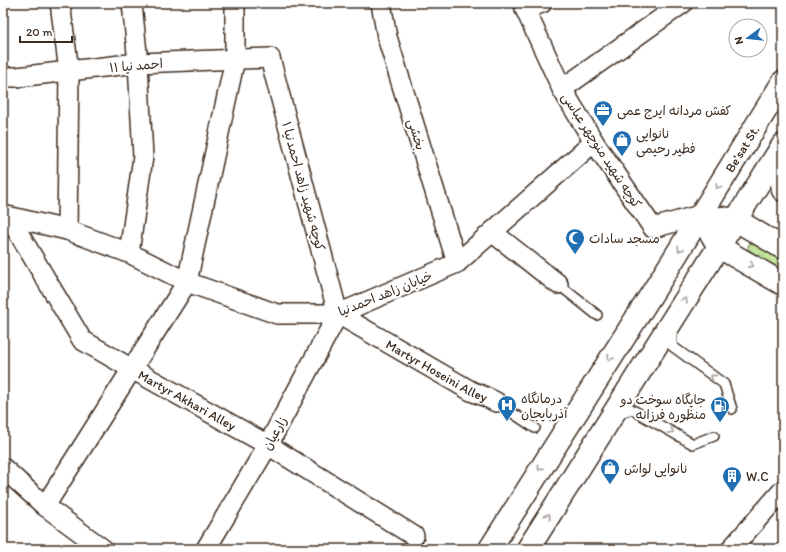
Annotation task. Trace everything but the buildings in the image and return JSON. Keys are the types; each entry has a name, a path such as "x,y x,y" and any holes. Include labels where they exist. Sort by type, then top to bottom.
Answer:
{"main road":[{"name":"Be'sat St.","path":"490,549 783,82"},
{"path":"528,549 783,145"},
{"path":"783,156 780,168 783,190"},
{"path":"700,215 736,220 783,248"},
{"path":"700,215 719,247 783,284"}],"street":[{"path":"60,3 69,71 67,230"},
{"path":"129,253 143,157 138,64 132,3"},
{"path":"45,506 188,282 235,59 235,3"},
{"name":"بخشی","path":"381,3 387,37 457,263"},
{"path":"562,89 680,4"},
{"name":"کوچه شهید منوچهر عباسی","path":"530,5 562,89 594,142 653,228 700,215"},
{"name":"احمد نیا ۱۱","path":"3,77 17,77 138,64 270,58"},
{"name":"کوچه شهید زاهد احمدنیا ۱","path":"270,58 338,314"},
{"name":"خیابان زاهد احمدنیا","path":"6,216 67,230 129,253 188,282 277,314 338,314 457,263 594,142"},
{"name":"Martyr Akhari Alley","path":"6,216 82,340 268,445 414,536"},
{"path":"492,232 558,284"},
{"name":"Martyr Hoseini Alley","path":"338,314 471,392 496,402"},
{"name":"زارعیان","path":"206,549 268,445 338,314"},
{"path":"3,468 45,506 103,549"},
{"path":"741,545 783,490"}],"lane":[{"path":"558,284 597,315"},
{"path":"672,321 672,346 724,384 732,409"},
{"name":"Martyr Hoseini Alley","path":"496,402 536,428"},
{"path":"612,416 632,409 693,444 714,436"}],"green space":[{"path":"756,241 783,258 783,273 748,249 748,245 751,242"}],"place":[{"name":"کفش مردانه ایرج عمی","path":"603,127"},
{"name":"نانوایی فطیر رحیمی","path":"622,157"},
{"name":"مسجد سادات","path":"575,255"},
{"name":"درمانگاه آذربایجان","path":"507,422"},
{"name":"جایگاه سوخت دو منظوره فرزانه","path":"720,423"},
{"name":"نانوایی لواش","path":"610,485"},
{"name":"W.C","path":"732,493"}]}
